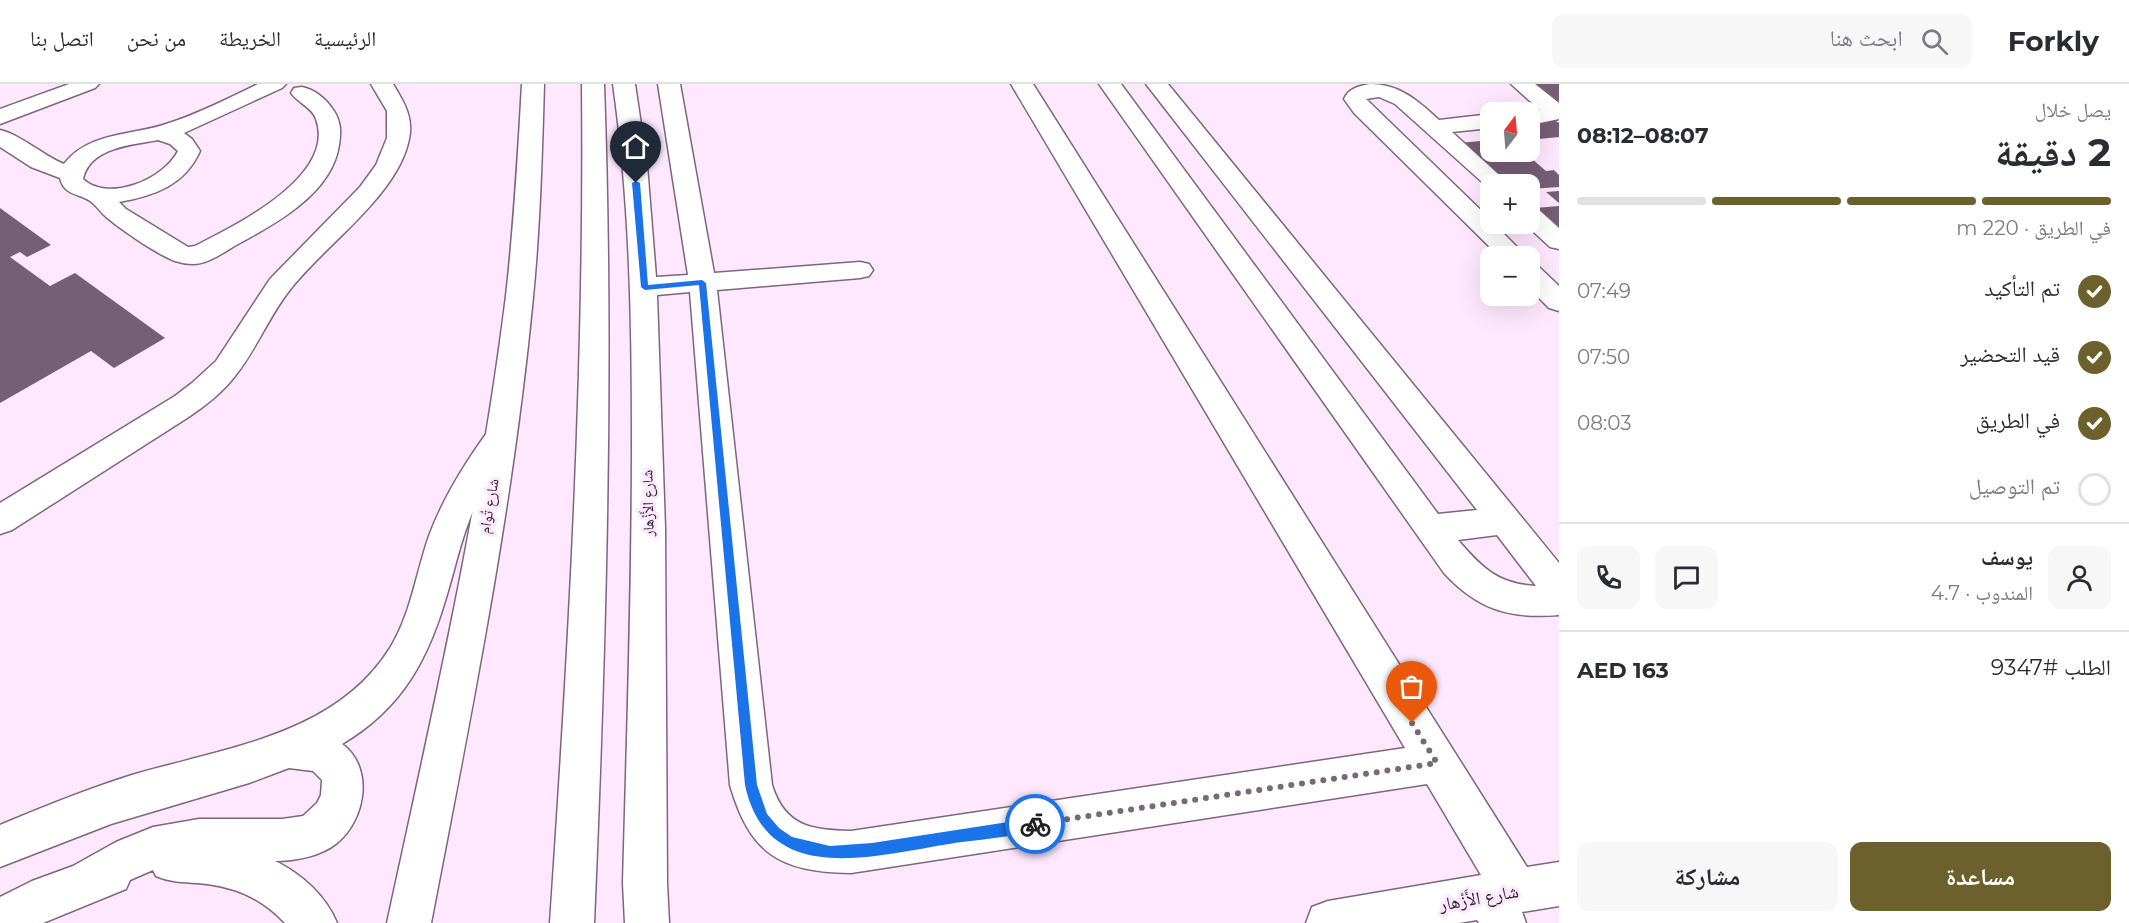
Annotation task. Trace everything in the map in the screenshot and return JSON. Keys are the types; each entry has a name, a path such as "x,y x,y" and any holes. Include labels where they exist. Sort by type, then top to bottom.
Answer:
{"street":[{"path":"0,117 88,84"},
{"path":"161,134 275,84"},
{"path":"0,520 183,405 220,376 233,360 279,284 312,248 365,198 390,162 398,138 398,115 394,101 382,84"},
{"name":"شارع تُوام","path":"409,923 463,658 500,438 517,309 527,207 533,84"},
{"path":"572,923 589,605 594,350 593,84"},
{"name":"شارع الأَزْهار","path":"624,84 634,159 645,287 649,590 645,883 647,923"},
{"path":"669,84 702,283 751,785 754,802 762,818 774,832 790,843 830,852 872,849 1437,763"},
{"path":"1022,84 1437,763 1503,904"},
{"path":"1110,84 1218,231 1430,529 1470,579 1503,598 1538,603 1559,600"},
{"path":"1158,84 1559,589"},
{"path":"1522,84 1554,111 1549,115 1540,116"},
{"path":"1486,174 1403,99 1366,87 1356,96 1358,104 1503,246"},
{"path":"98,195 117,214 182,255 196,256 204,252 276,210 302,189 316,172 327,149 330,127 312,89 272,108"},
{"path":"1434,127 1480,123"},
{"path":"189,151 185,143 176,137 161,134 123,138 104,145 82,159 70,174 70,180 79,190 98,195 129,193 161,182 182,167 189,151 209,140"},
{"path":"0,137 39,162 70,174"},
{"path":"1190,194 1212,189 1240,189"},
{"path":"1540,224 1559,241"},
{"path":"1218,231 1248,233 1270,226"},
{"path":"645,287 860,270"},
{"path":"1540,283 1559,302"},
{"path":"0,846 93,809 289,749 327,730 373,699 394,673 411,645 460,500 500,438"},
{"path":"1430,529 1503,521"},
{"path":"89,881 125,858 160,846 216,840 286,841 300,839 315,832 328,822 338,809 343,795 344,781 339,769 331,759 320,753 289,749"},
{"path":"0,921 48,897 129,869 168,861 206,861 241,868 272,882 299,903 315,923"},
{"name":"شارع الأَزْهار","path":"1328,923 1503,904 1559,884"}],"building":[{"path":"1530,84 1559,84 1559,106"},
{"path":"1553,119 1559,123 1559,137 1540,139 1540,120"},
{"path":"1480,141 1480,162 1459,143"},
{"path":"1480,162 1536,162 1546,171 1554,170 1559,175 1559,187 1540,188 1540,174 1494,174"},
{"path":"1559,191 1559,203 1546,192"},
{"path":"1559,206 1559,230 1540,213 1540,208"},
{"path":"0,208 51,245 27,257 20,252 10,257 50,286 75,273 165,338 114,368 91,351 0,403"}],"way so far":[{"path":"1035,824 1437,763 1412,723"}],"route":[{"path":"636,183 645,287 702,283 751,785 754,802 762,818 774,832 790,843 830,852 851,852 1035,824"}]}
